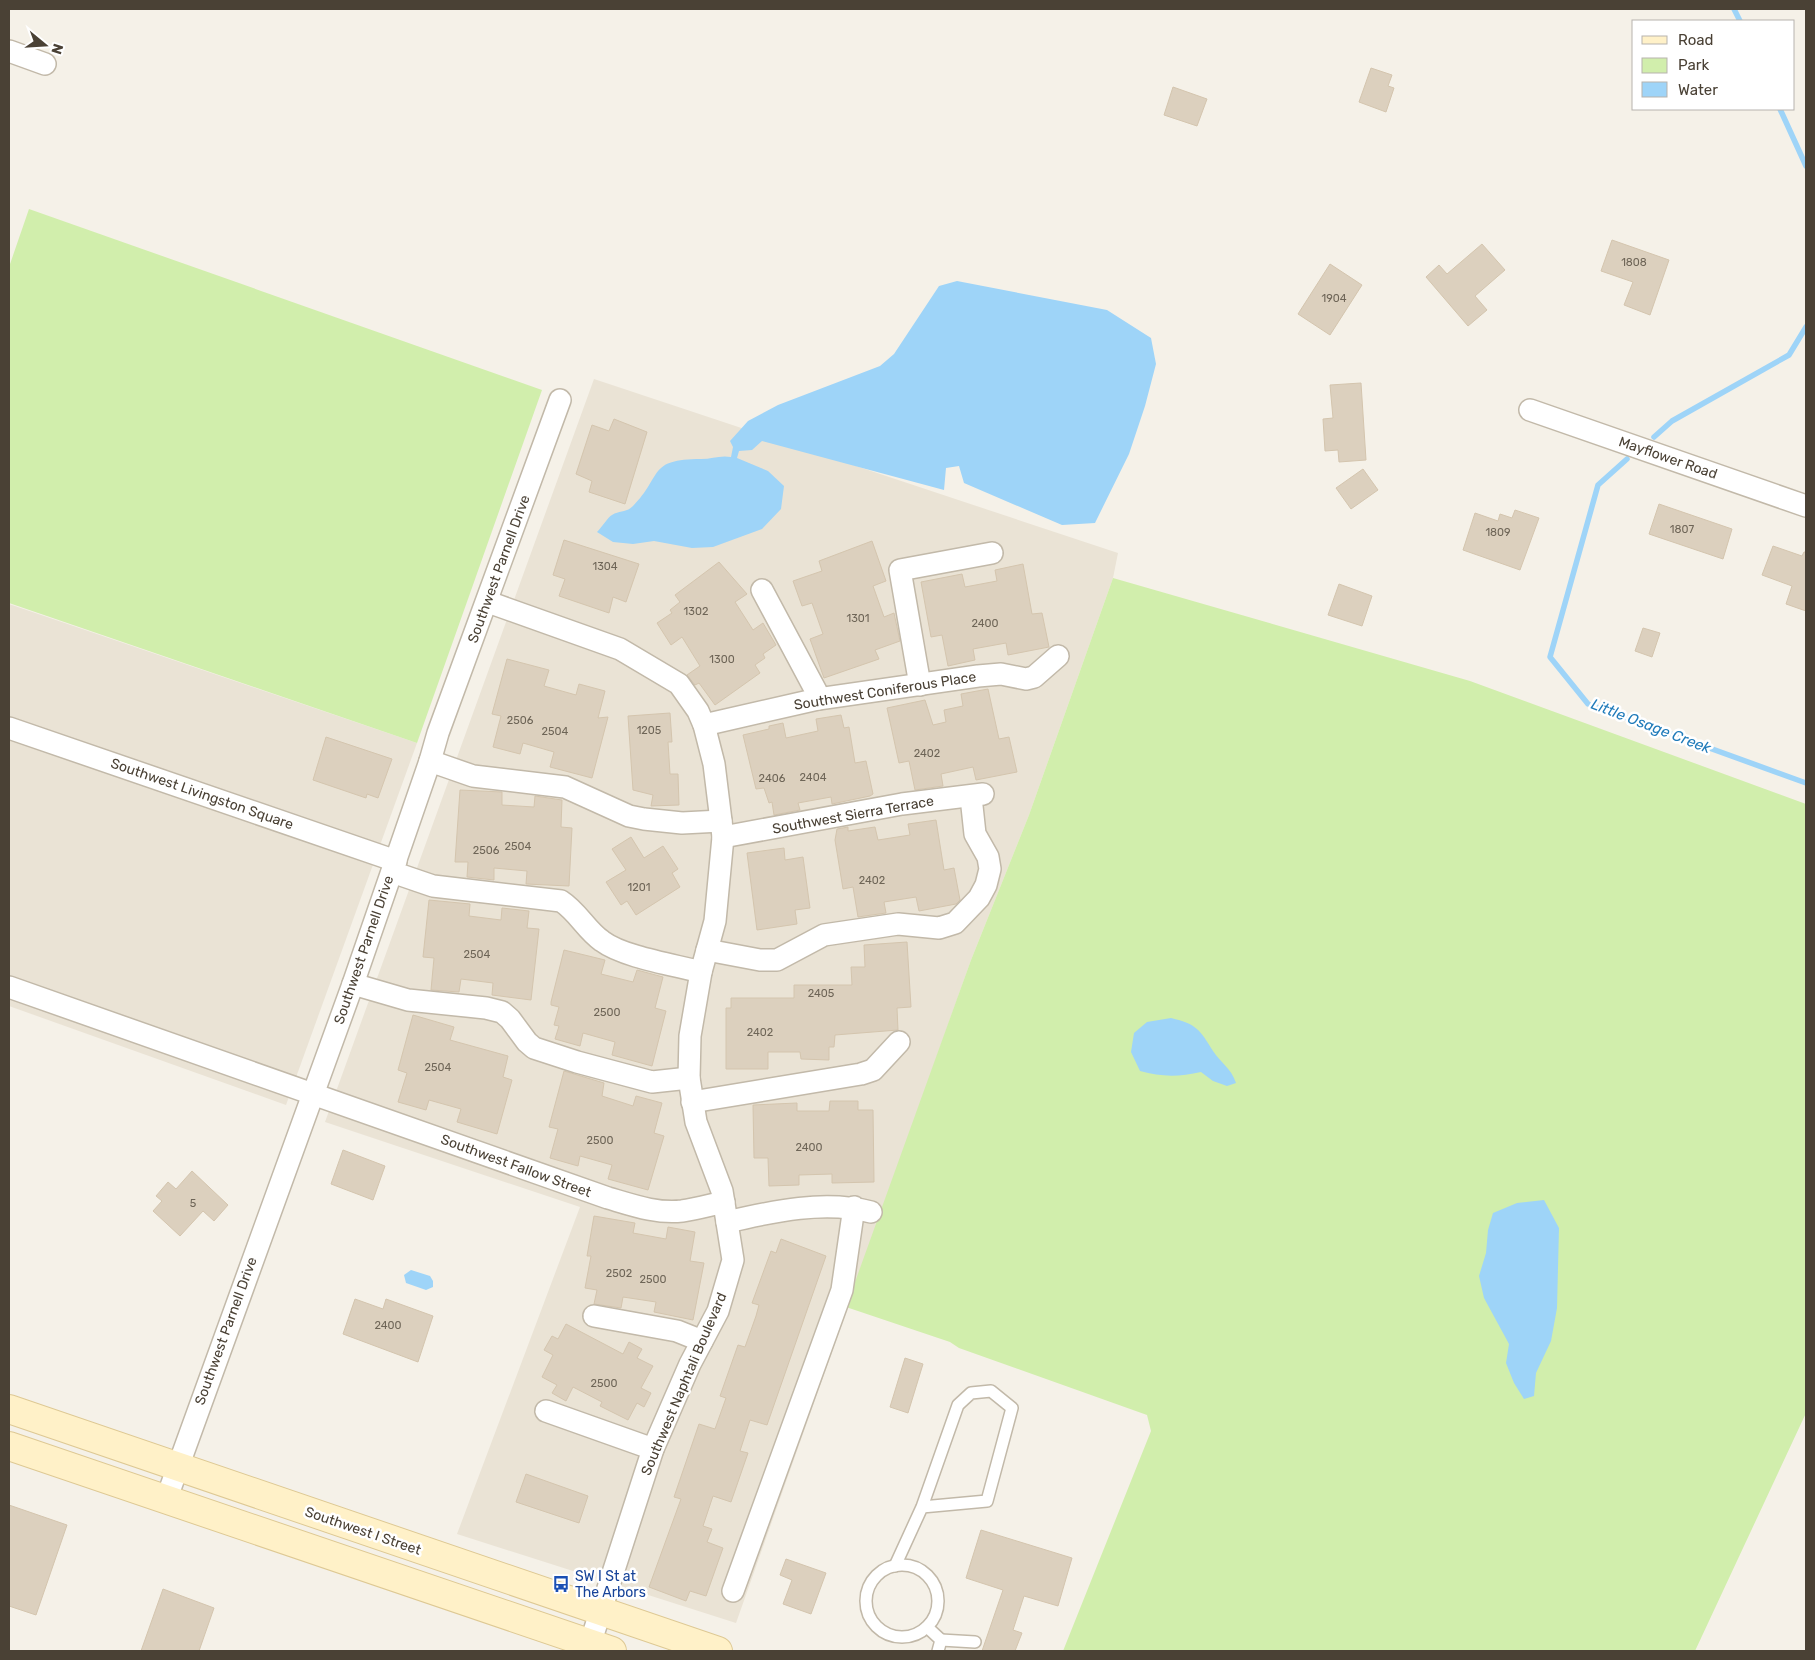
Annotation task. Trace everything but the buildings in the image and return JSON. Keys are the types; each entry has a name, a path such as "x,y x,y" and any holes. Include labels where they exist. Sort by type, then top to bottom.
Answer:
{"main road":[{"name":"Southwest I Street","path":"9,1409 718,1651"},
{"path":"9,1446 596,1649"}],"street":[{"path":"9,51 45,64"},
{"name":"Southwest Parnell Drive","path":"166,1500 353,984 438,733 488,602 560,400"},
{"name":"Mayflower Road","path":"1530,410 1806,506"},
{"path":"920,685 900,570 992,553"},
{"path":"762,590 818,699"},
{"name":"Southwest Naphtali Boulevard","path":"488,602 627,653 679,684 698,711 704,725 714,764 722,829 715,921 701,972 690,1036 690,1078 696,1122 709,1152 726,1212 733,1260 718,1311 702,1341 653,1449 601,1612 596,1649"},
{"name":"Southwest Coniferous Place","path":"704,725 818,699 1000,674 1026,679 1034,677 1058,656"},
{"name":"Southwest Livingston Square","path":"9,728 394,867 433,886 561,901 573,909 604,943 627,952 701,972"},
{"name":"Southwest Sierra Terrace","path":"430,761 473,776 565,787 629,816 722,829 902,804 977,796 975,834 988,857 990,869 986,885 979,898 955,923 939,928 898,924 824,935 777,960 760,960 707,950"},
{"path":"353,984 408,1000 486,1008 502,1012 534,1048 586,1064 652,1082 690,1078"},
{"path":"9,987 312,1094"},
{"path":"692,1102 861,1074 873,1070 899,1042"},
{"name":"Southwest Fallow Street","path":"312,1094 638,1207 681,1211 726,1212 771,1212 840,1206 863,1210 842,1290 733,1592"},
{"path":"594,1316 677,1331 702,1341"},
{"path":"546,1411 653,1449"}],"lane":[{"path":"895,1566 922,1507 958,1405 971,1393 992,1391 1012,1408 987,1501 922,1507"},
{"path":"907,1565 919,1569 935,1587 938,1599 936,1611 927,1626 912,1636 900,1637 889,1635 879,1629 867,1609 866,1598 869,1587 876,1577 885,1570 895,1566 907,1565"},
{"path":"927,1626 939,1646 975,1642"}],"shaded area":[{"path":"594,379 1118,553 1113,578 1029,815 971,960 736,1623 457,1534 580,1207 325,1122"},
{"path":"9,604 417,743 286,1105 9,1006"}],"green space":[{"path":"29,209 542,390 417,743 9,603 9,267"},
{"path":"1113,578 1470,681 1806,804 1806,1413 1695,1651 1063,1651 1151,1431 1147,1415 959,1348 950,1342 846,1307 971,960 1029,815"}],"water":[{"path":"957,281 1107,310 1151,338 1156,364 1145,406 1129,454 1095,523 1062,525 964,483 959,466 946,468 944,490 762,441 752,450 739,451 737,458 768,471 784,486 781,509 762,529 713,547 692,548 654,541 633,544 613,542 597,532 610,516 628,510 633,506 658,471 664,466 672,462 684,460 723,456 731,457 733,447 730,441 748,421 778,405 880,366 894,354 939,286"},
{"path":"1171,1018 1187,1023 1197,1029 1229,1069 1236,1083 1227,1086 1213,1081 1201,1072 1170,1076 1140,1071 1131,1052 1134,1033 1147,1022"},
{"path":"1544,1200 1559,1228 1557,1308 1551,1341 1536,1373 1534,1396 1524,1399 1514,1383 1506,1363 1509,1344 1484,1298 1479,1276 1486,1253 1488,1230 1493,1213 1517,1203"},
{"path":"411,1270 430,1276 433,1281 433,1287 426,1290 406,1283 404,1275"}],"waterway":[{"name":"Little Osage Creek","path":"1734,9 1740,20"},
{"name":"Little Osage Creek","path":"1780,110 1806,166"},
{"name":"Little Osage Creek","path":"1654,437 1672,421 1789,355 1806,327"},
{"name":"Little Osage Creek","path":"1627,459 1598,485 1550,657 1588,704 1806,783"}],"place":[{"name":"SW I St at The Arbors","path":"561,1584"}]}
